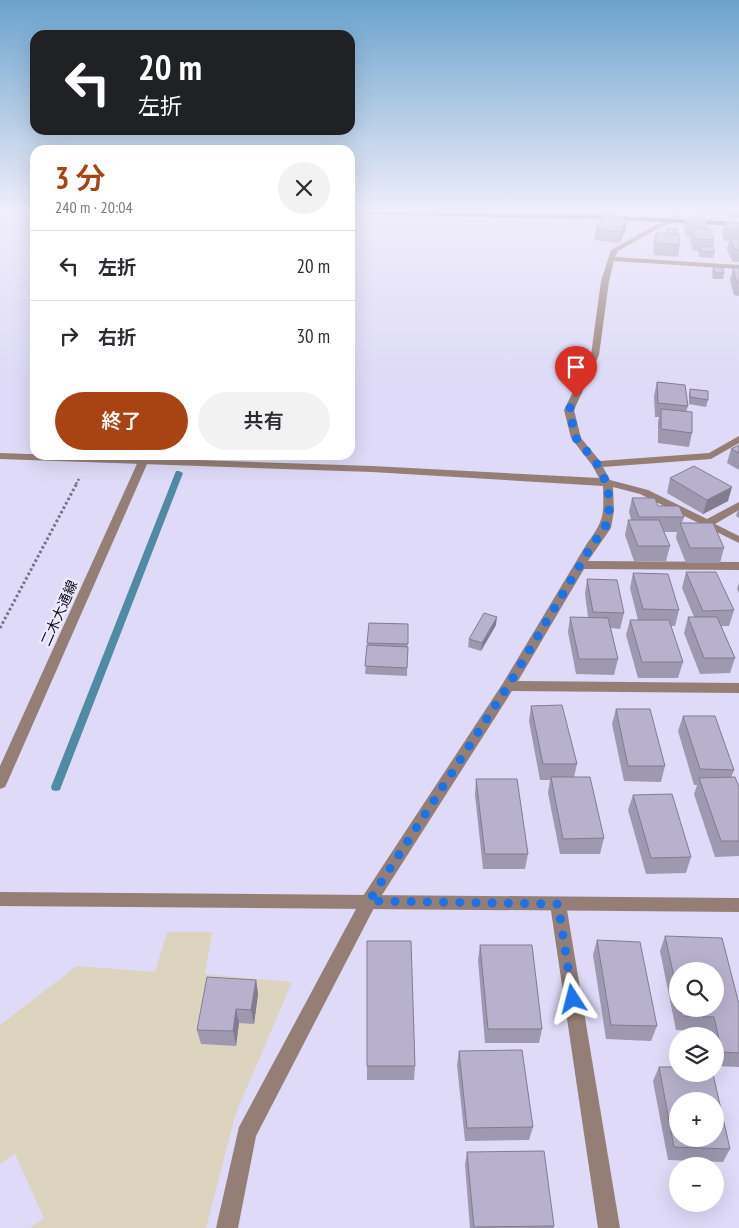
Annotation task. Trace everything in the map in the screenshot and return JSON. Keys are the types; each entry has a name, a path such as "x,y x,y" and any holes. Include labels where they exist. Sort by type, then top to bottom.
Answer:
{"street":[{"path":"227,1228 246,1134 369,901 508,686 592,545 605,528 609,511 606,482 597,464 576,438 569,410 595,356 608,268"},
{"path":"597,464 711,456 739,439"},
{"path":"0,456 30,457"},
{"name":"二木大通線","path":"0,783 144,460"},
{"path":"186,460 606,482 644,492 739,540"},
{"path":"707,524 739,504"},
{"path":"581,565 739,566"},
{"path":"508,686 739,688"},
{"path":"0,899 739,905"},
{"path":"558,904 609,1228"}],"path":[{"path":"0,628 88,460"}],"shaded area":[{"path":"167,932 212,932 205,974 292,982 236,1113 206,1228 30,1228 44,1218 15,1154 0,1164 0,1025 77,966 155,972"}],"building":[{"path":"713,268 723,268 724,273 715,273"},
{"path":"733,268 739,268 739,283 737,283"},
{"path":"657,382 685,385 688,406 658,403"},
{"path":"690,389 708,391 708,400 690,397"},
{"path":"661,409 692,412 692,433 661,429"},
{"path":"739,445 739,453 731,449"},
{"path":"694,466 732,487 707,500 670,478"},
{"path":"632,498 655,498 658,506 679,506 684,517 639,517"},
{"path":"628,520 659,520 670,546 638,546"},
{"path":"680,523 713,523 724,548 690,548"},
{"path":"686,572 716,572 734,610 703,611"},
{"path":"633,573 668,574 679,610 643,609"},
{"path":"587,579 617,580 624,613 593,612"},
{"path":"484,613 497,617 482,643 469,639"},
{"path":"570,617 608,618 618,659 579,659"},
{"path":"688,617 717,617 735,658 704,658"},
{"path":"630,620 669,620 683,662 642,662"},
{"path":"369,623 408,624 408,644 367,643"},
{"path":"367,645 408,647 407,668 365,666"},
{"path":"562,705 577,764 543,764 531,706"},
{"path":"616,709 650,709 665,766 628,766"},
{"path":"683,716 715,716 734,770 700,769"},
{"path":"551,777 590,777 604,838 563,839"},
{"path":"735,777 739,787 739,841 721,841 699,778"},
{"path":"476,779 517,779 528,854 485,854"},
{"path":"672,794 691,857 651,858 633,795"},
{"path":"665,936 722,938 739,1004 739,1053 724,1052 724,1027 716,1027 714,1017 724,1017 724,962 671,962"},
{"path":"597,940 640,942 657,1026 611,1025"},
{"path":"367,941 411,941 415,1066 367,1066"},
{"path":"480,945 532,945 542,1029 488,1029"},
{"path":"207,977 256,980 251,1010 236,1009 233,1031 197,1030"},
{"path":"522,1050 533,1127 467,1128 459,1051"},
{"path":"659,1067 669,1067 669,1082 715,1082 717,1092 669,1092 669,1120"},
{"path":"724,1123 730,1149 674,1147 724,1147"},
{"path":"544,1151 554,1226 474,1227 467,1152"}],"waterway":[{"path":"56,787 179,473"}],"route":[{"path":"573,999 558,904 369,901 508,686 592,545 605,528 609,511 608,486 597,464 576,438 569,410 576,397"}]}
